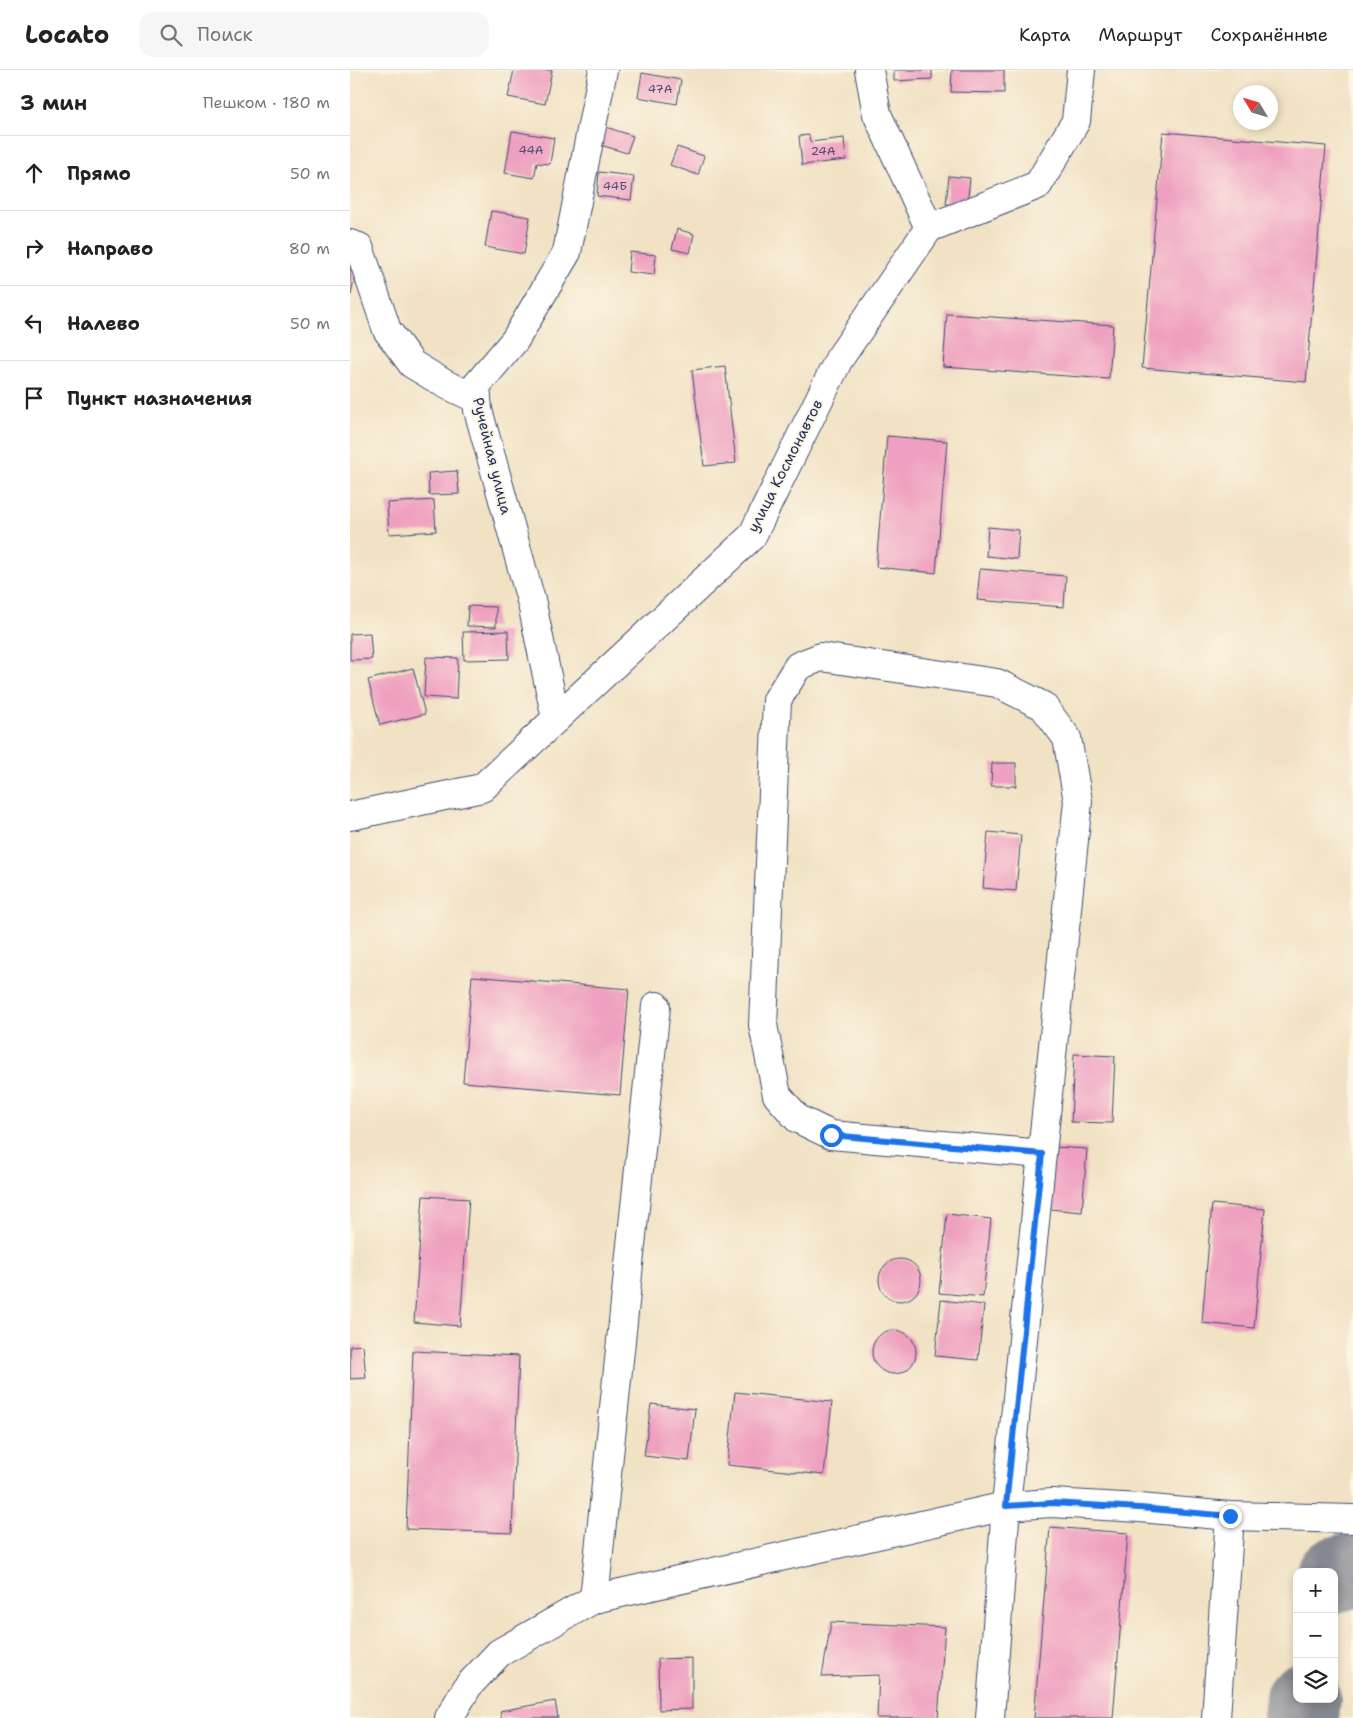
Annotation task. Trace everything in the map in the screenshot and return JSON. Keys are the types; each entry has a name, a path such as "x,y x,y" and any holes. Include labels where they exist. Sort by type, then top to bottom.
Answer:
{"street":[{"name":"Ручейная улица","path":"556,719 532,604 478,410 476,386 514,340 567,252 603,70"},
{"path":"869,70 878,114 929,228 1038,184 1076,121 1081,70"},
{"name":"улица Космонавтов","path":"350,816 482,788 752,536 839,359 929,228"},
{"path":"350,244 359,247 387,330 412,364 445,384 477,398"},
{"path":"990,1718 1006,1506 1042,1154 1078,801 1067,738 1043,706 997,683 821,657 798,666 777,700 776,710 763,1025 777,1095 798,1119 831,1135 1042,1154"},
{"path":"594,1599 656,1006"},
{"path":"449,1718 468,1686 499,1653 594,1599 1006,1506 1052,1503 1230,1516 1353,1519"},
{"path":"1216,1718 1230,1516"}],"building":[{"path":"514,70 552,70 545,104 508,97"},
{"path":"894,70 932,70 932,79 894,81"},
{"path":"952,70 1004,70 1004,93 951,92"},
{"path":"642,73 681,80 677,104 638,97"},
{"path":"603,126 633,136 627,153 597,144"},
{"path":"512,131 554,138 550,164 537,163 534,178 505,173"},
{"path":"1163,132 1326,146 1306,382 1142,368"},
{"path":"809,135 810,142 844,138 846,160 802,165 799,136"},
{"path":"677,147 704,156 698,175 670,165"},
{"path":"599,172 634,176 631,200 597,196"},
{"path":"949,176 970,178 967,206 946,204"},
{"path":"491,211 530,217 524,254 485,247"},
{"path":"677,229 694,234 690,253 672,249"},
{"path":"630,252 656,255 654,275 628,272"},
{"path":"350,262 357,263 351,295 350,295"},
{"path":"947,314 1113,325 1109,379 943,367"},
{"path":"725,366 736,463 704,466 692,370"},
{"path":"887,436 947,441 936,573 876,567"},
{"path":"457,471 459,494 429,495 428,473"},
{"path":"434,500 436,531 389,534 387,503"},
{"path":"988,527 1019,530 1017,559 986,556"},
{"path":"980,569 1066,576 1064,607 977,600"},
{"path":"468,606 496,607 496,627 467,626"},
{"path":"508,631 509,659 464,660 463,632"},
{"path":"370,633 372,659 350,660 350,634"},
{"path":"426,657 458,658 456,699 424,697"},
{"path":"413,668 425,714 380,725 368,680"},
{"path":"992,763 1016,763 1016,786 991,786"},
{"path":"988,832 1021,835 1016,891 983,888"},
{"path":"472,976 629,989 620,1095 463,1082"},
{"path":"1074,1054 1115,1056 1112,1123 1071,1122"},
{"path":"1053,1147 1087,1149 1082,1212 1049,1209"},
{"path":"423,1196 469,1199 460,1326 414,1322"},
{"path":"1212,1204 1265,1209 1254,1328 1202,1323"},
{"path":"947,1214 991,1219 983,1297 939,1293"},
{"path":"900,1259 915,1265 921,1280 915,1295 900,1301 885,1295 879,1280 885,1265"},
{"path":"941,1300 984,1305 978,1360 935,1356"},
{"path":"894,1330 906,1334 912,1340 916,1352 912,1364 906,1370 894,1374 882,1370 876,1364 872,1352 876,1340 882,1334"},
{"path":"363,1345 366,1378 350,1379 350,1346"},
{"path":"413,1351 519,1356 512,1533 406,1529"},
{"path":"735,1392 832,1402 824,1475 727,1465"},
{"path":"651,1404 695,1409 689,1461 644,1456"},
{"path":"1050,1527 1128,1533 1113,1718 1034,1718"},
{"path":"831,1622 945,1627 938,1718 877,1718 879,1675 822,1677"},
{"path":"692,1658 692,1709 659,1710 658,1659"},
{"path":"555,1701 558,1718 501,1718 500,1711"}],"taxiway":[{"path":"1338,1574 1353,1570"},
{"path":"1301,1718 1303,1703"}],"route":[{"path":"831,1135 1042,1154 1006,1506 1052,1503 1230,1516"}]}
